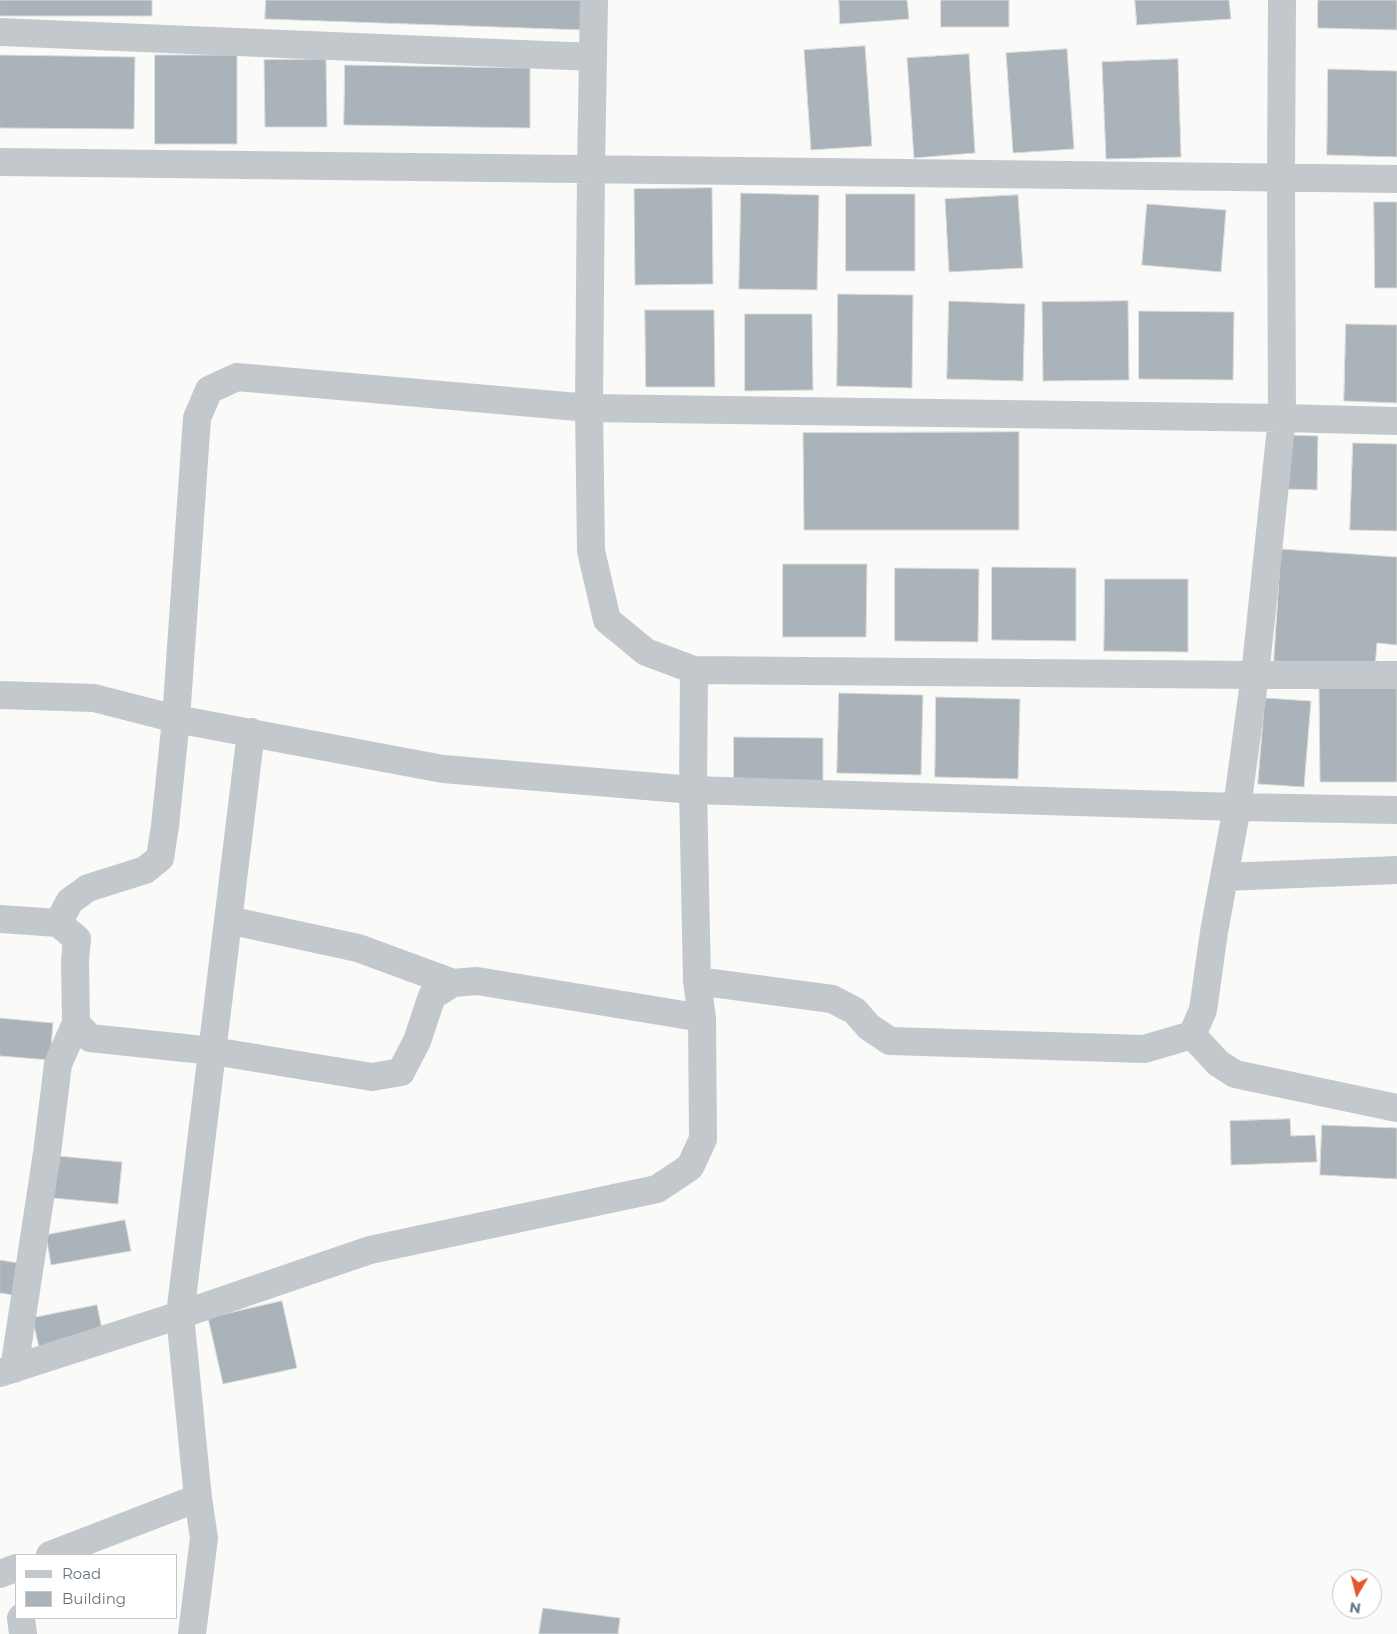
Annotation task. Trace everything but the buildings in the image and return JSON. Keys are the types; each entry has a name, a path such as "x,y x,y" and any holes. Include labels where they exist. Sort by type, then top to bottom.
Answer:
{"street":[{"path":"594,0 590,169 589,408 591,551 607,620 646,652 694,670 1397,675"},
{"path":"1192,1036 1203,1010 1214,932 1237,807 1255,675 1282,418 1282,0"},
{"path":"0,32 593,57"},
{"path":"0,162 1397,179"},
{"path":"58,923 70,901 88,888 145,870 160,858 176,719 197,418 209,390 237,377 589,408 1397,421"},
{"path":"0,919 58,923 77,939 74,961 76,1023 58,1064 48,1153 7,1371 180,1315 370,1250 657,1189 690,1167 703,1139 702,1018 697,981 693,790 694,670"},
{"path":"0,695 94,698 176,719 443,769 693,790 1237,807 1397,810"},
{"path":"192,1634 204,1538 198,1498 180,1315 251,732"},
{"path":"1224,877 1397,870"},
{"path":"228,920 358,948 453,983 477,981 702,1018"},
{"path":"697,981 832,998 855,1011 869,1027 890,1041 1144,1049 1192,1036"},
{"path":"76,1023 90,1038 213,1051 372,1077 400,1072 417,1041 432,996 453,983"},
{"path":"1192,1036 1218,1063 1235,1074 1397,1108"},
{"path":"53,1554 198,1498"},
{"path":"21,1619 23,1634"}]}
